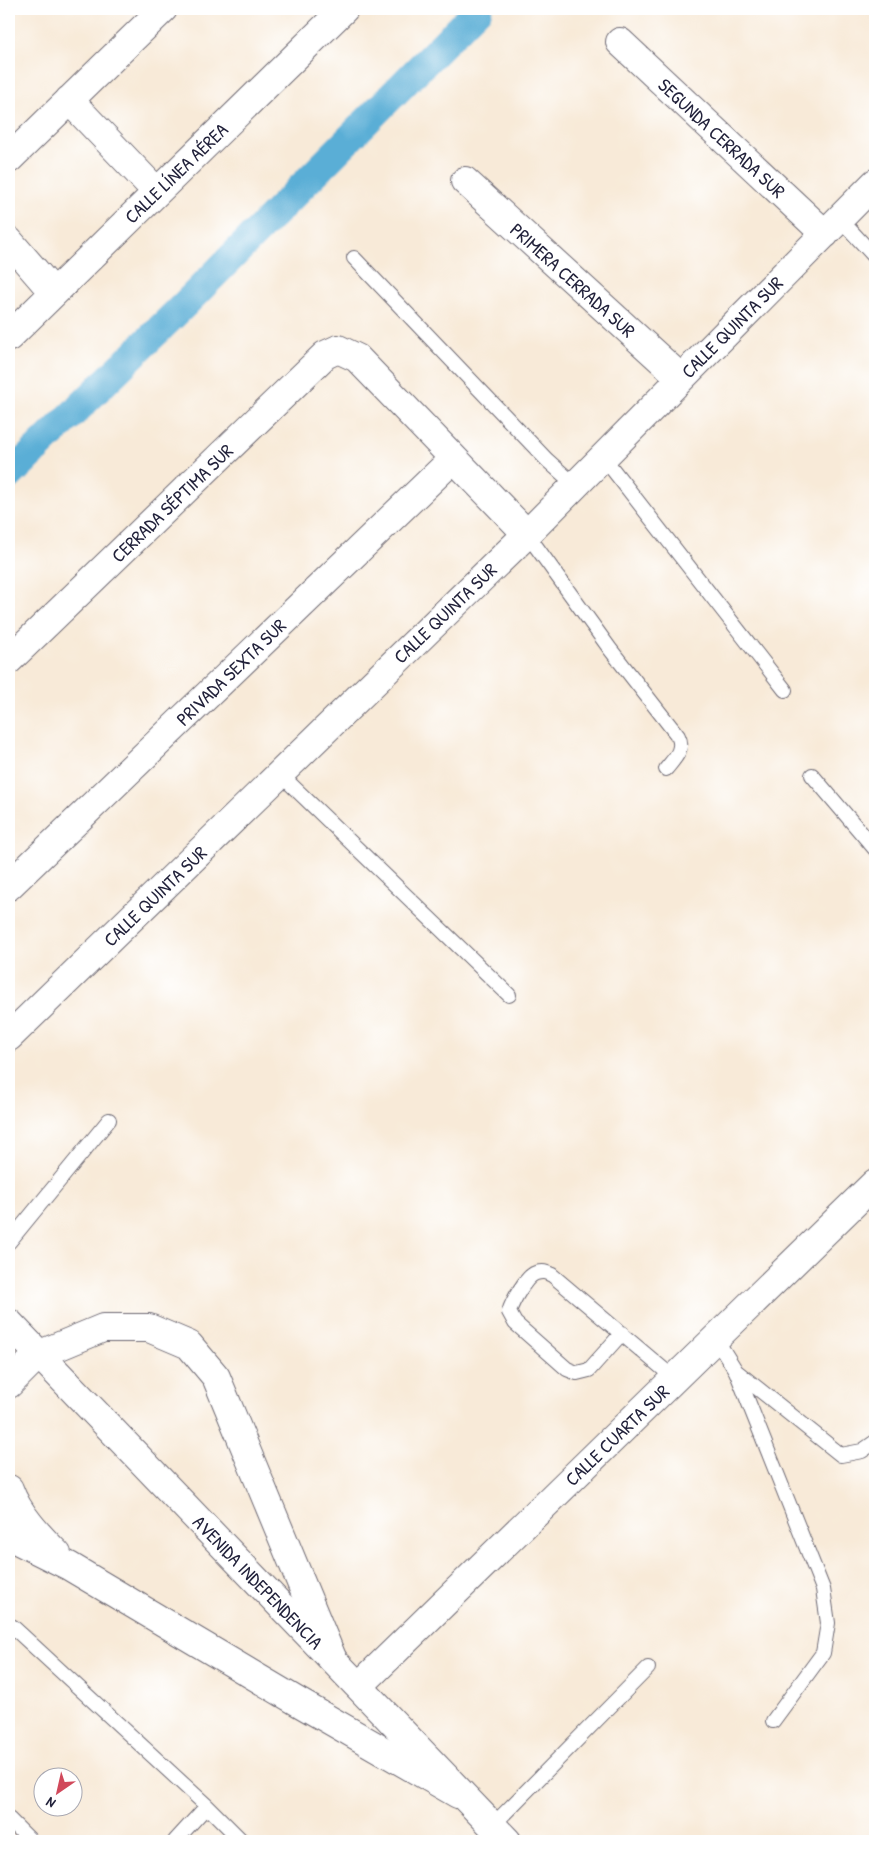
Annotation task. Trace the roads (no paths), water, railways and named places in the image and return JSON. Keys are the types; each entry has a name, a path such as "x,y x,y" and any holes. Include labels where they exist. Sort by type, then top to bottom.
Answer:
{"street":[{"path":"9,159 163,9"},
{"name":"CALLE LÍNEA AÉREA","path":"9,337 344,9"},
{"name":"SEGUNDA CERRADA SUR","path":"620,42 832,226"},
{"path":"69,100 157,192"},
{"name":"PRIMERA CERRADA SUR","path":"465,181 681,378"},
{"name":"CALLE QUINTA SUR","path":"9,1037 527,534 875,184"},
{"path":"9,241 54,293"},
{"name":"CERRADA SÉPTIMA SUR","path":"9,660 324,355 338,349 357,358 453,458"},
{"path":"453,458 527,534"},
{"name":"PRIVADA SEXTA SUR","path":"9,886 453,458"},
{"name":"CALLE CUARTA SUR","path":"359,1686 875,1183"},
{"name":"AVENIDA INDEPENDENCIA","path":"9,1323 500,1834"},
{"path":"9,1384 38,1355 104,1328 149,1328 189,1345 216,1377 333,1660"},
{"path":"9,1489 12,1498 35,1532 70,1566"},
{"path":"9,1536 70,1566 300,1704 467,1800"}],"lane":[{"path":"832,226 875,257"},
{"path":"354,258 548,460 575,485"},
{"path":"603,457 785,690"},
{"path":"527,534 610,649 682,742 681,750 666,770"},
{"path":"280,774 510,995"},
{"path":"812,774 875,849"},
{"path":"9,1242 109,1120"},
{"path":"622,1333 589,1370 577,1372 567,1370 515,1323 509,1312 512,1301 534,1274 544,1271 552,1275 622,1333 674,1379"},
{"path":"716,1339 736,1371 823,1589 828,1623 823,1653 773,1721"},
{"path":"736,1371 841,1455 862,1450 875,1442"},
{"path":"9,1625 207,1806 242,1841"},
{"path":"500,1834 648,1668"},
{"path":"175,1841 207,1806"},
{"path":"9,1819 31,1841"}],"waterway":[{"path":"9,476 185,304 478,9"}]}
